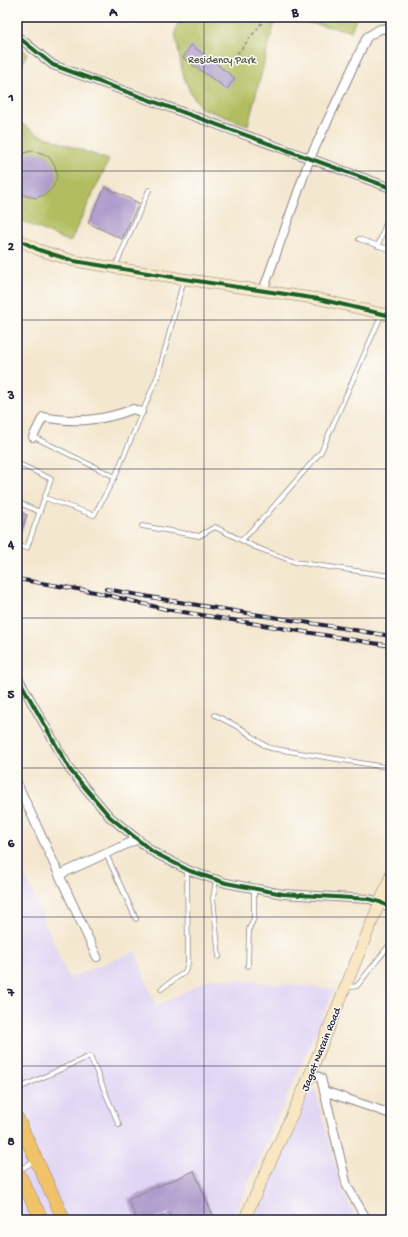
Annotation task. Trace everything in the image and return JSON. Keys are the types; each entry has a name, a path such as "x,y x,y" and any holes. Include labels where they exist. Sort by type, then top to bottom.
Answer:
{"main road":[{"path":"17,1118 64,1220"},
{"path":"17,1171 42,1220"}],"street":[{"path":"263,291 310,158 367,37 380,29 391,28"},
{"path":"17,36 53,65 391,187"},
{"path":"17,239 39,250 74,261 319,299 386,315"},
{"path":"33,436 43,417 57,420 93,421 118,415 133,408 141,412"},
{"path":"17,676 70,770 110,817 153,852 187,870 254,888 283,894 369,899 380,902 391,908"},
{"path":"17,783 96,957"},
{"path":"59,875 138,839"},
{"name":"Jagat Narain Road","path":"244,1220 311,1073 391,875"},
{"path":"311,1073 321,1078 347,1186 367,1220"},
{"path":"324,1091 391,1114"}],"lane":[{"path":"115,268 149,190"},
{"path":"378,246 391,209"},
{"path":"359,239 391,250"},
{"path":"45,498 94,515 115,478 141,412 158,375 184,279"},
{"path":"242,540 267,514 321,452 386,315"},
{"path":"33,436 115,478"},
{"path":"17,463 51,479 26,548 17,546"},
{"path":"17,502 40,512"},
{"path":"142,526 199,536 215,527 255,547 295,562 391,576"},
{"path":"215,715 242,729 270,748 391,768"},
{"path":"106,854 136,919"},
{"path":"161,989 185,972 188,963 187,870"},
{"path":"216,879 213,898 219,957"},
{"path":"248,966 248,929 254,918 254,888"},
{"path":"345,988 356,986 391,943"},
{"path":"17,1089 90,1056 119,1125"},
{"path":"17,1171 36,1160"}],"path":[{"path":"230,63 265,17"}],"shaded area":[{"path":"17,857 69,979 135,951 156,1007 211,978 335,989 232,1220 17,1220"},
{"path":"315,1089 343,1194 358,1220 254,1220 305,1099 309,1093"}],"green space":[{"name":"Residency Park","path":"172,17 276,17 248,125 201,108 190,92 183,75 175,33 178,22"},
{"path":"278,17 357,17 351,31"},
{"path":"17,45 27,53 17,77"},
{"path":"17,121 38,134 109,160 70,242 17,219"}],"building":[{"path":"191,45 235,78 227,89 183,58"},
{"path":"32,151 42,153 49,157 55,166 57,174 52,189 46,194 36,198 26,196 17,191 17,158 24,153"},
{"path":"105,187 139,203 122,239 88,223"},
{"path":"17,511 27,515 18,541 17,540"},
{"path":"194,1171 215,1220 172,1220 169,1213 152,1220 137,1220 128,1199"}],"railway":[{"path":"17,579 95,592 165,609 391,646"},
{"path":"106,589 212,608 391,636"}],"cycle path":[{"path":"17,36 53,65 391,188"},
{"path":"17,239 39,250 74,261 319,299 391,316"},
{"path":"17,676 70,770 110,817 153,852 190,871 226,883 283,894 369,899 380,902 391,908"}]}
